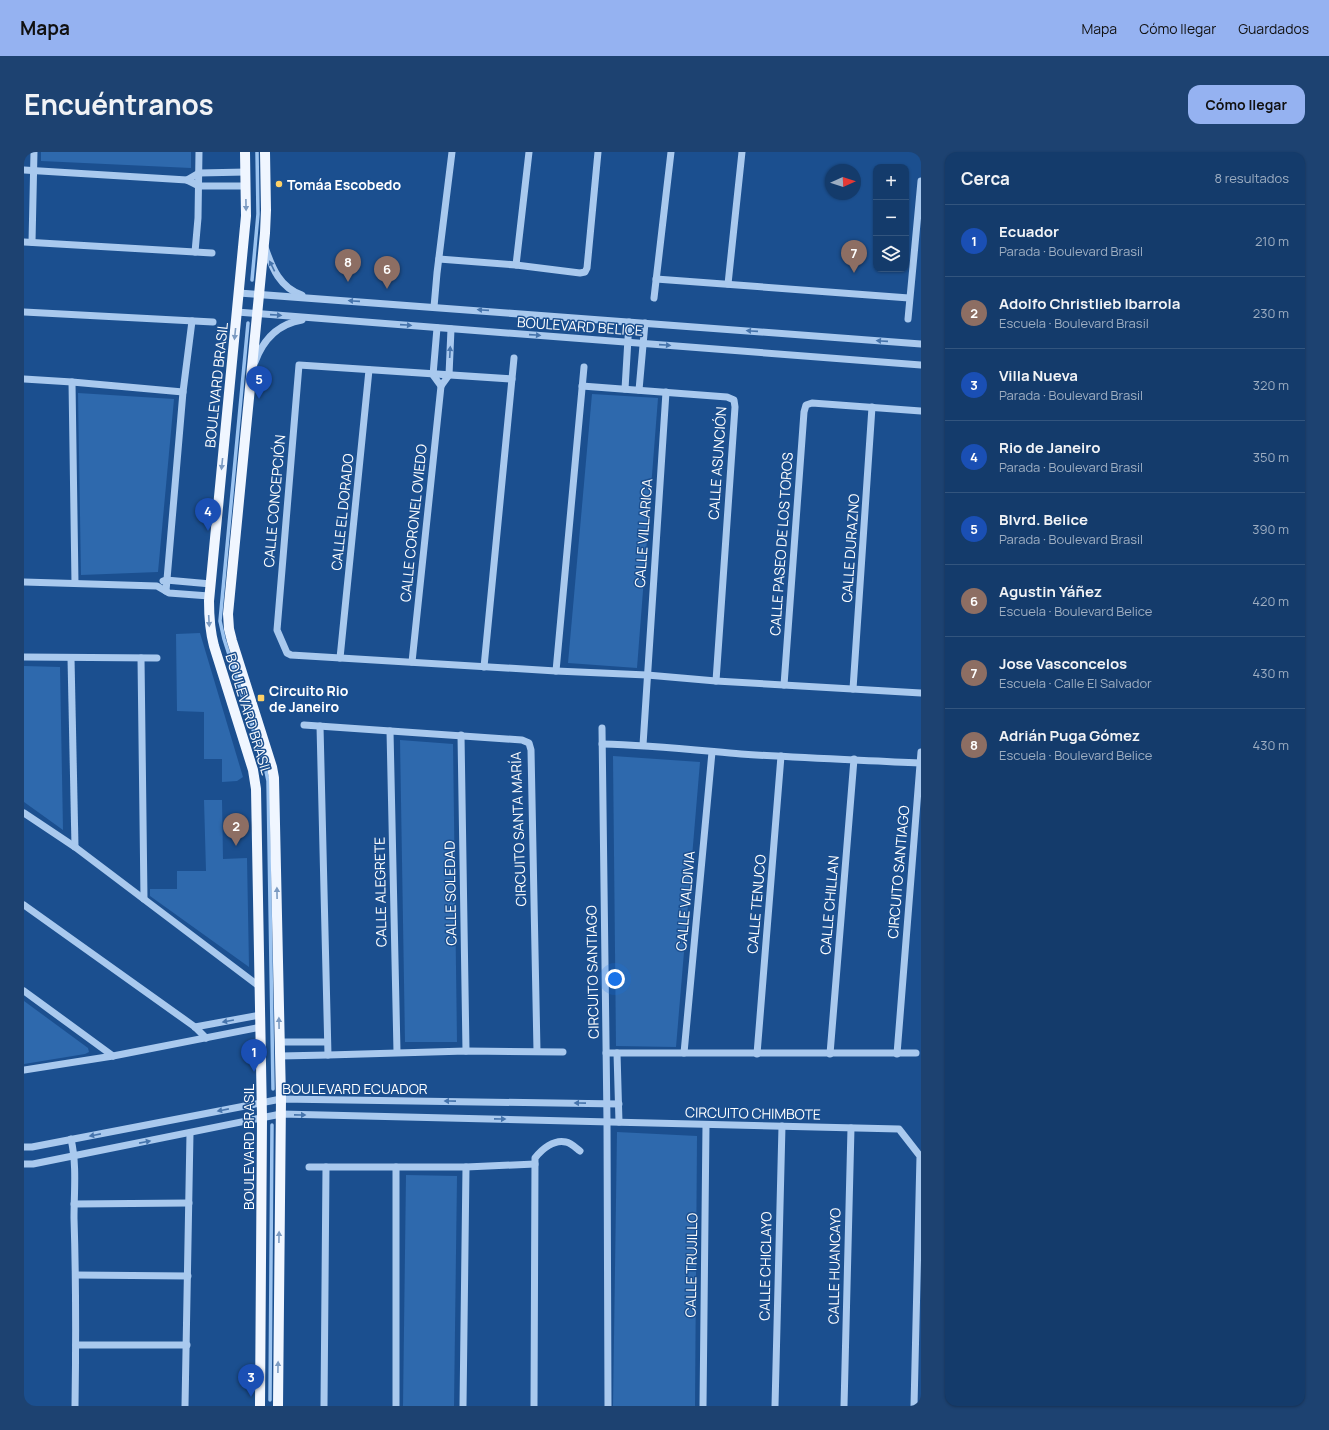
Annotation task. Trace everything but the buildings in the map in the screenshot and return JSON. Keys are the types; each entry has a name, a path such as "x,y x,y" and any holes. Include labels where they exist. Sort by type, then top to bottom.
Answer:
{"main road":[{"name":"BOULEVARD BRASIL","path":"245,152 246,216 211,584 210,632 255,779 262,1102 260,1406"},
{"name":"BOULEVARD BRASIL","path":"265,152 266,210 264,245 228,614 229,630 232,641 272,767 274,778 281,1114 278,1406"}],"street":[{"path":"32,242 34,152"},
{"path":"196,252 199,152"},
{"path":"434,307 452,152"},
{"path":"516,265 529,152"},
{"path":"439,259 516,265 580,273 585,272 587,268 598,152"},
{"path":"654,298 671,152"},
{"path":"728,284 742,152"},
{"path":"24,170 187,180 199,186 246,186"},
{"path":"187,180 199,173 246,172"},
{"path":"908,319 921,181"},
{"path":"24,242 212,253"},
{"path":"264,245 272,268 282,282 297,294 310,298"},
{"path":"656,279 909,298"},
{"name":"BOULEVARD BELICE","path":"239,293 921,344"},
{"path":"24,312 213,322"},
{"name":"BOULEVARD BELICE","path":"237,312 921,365"},
{"path":"251,372 257,355 274,332 285,325 298,320 311,318"},
{"path":"166,590 183,392 192,320"},
{"path":"625,389 629,322"},
{"path":"639,390 645,323"},
{"path":"437,328 433,375 441,386 449,375 451,329"},
{"path":"484,667 514,358"},
{"name":"CALLE CONCEPCIÓN","path":"512,379 433,375 299,364 277,630 287,653 290,655 647,675 716,681"},
{"path":"556,671 584,367"},
{"name":"CALLE EL DORADO","path":"340,658 369,370"},
{"path":"24,379 183,392"},
{"path":"72,382 75,583"},
{"name":"CALLE CORONEL OVIEDO","path":"412,662 441,386"},
{"name":"CALLE ASUNCIÓN","path":"582,386 727,397 734,400 716,681"},
{"name":"CALLE VILLARICA","path":"643,745 666,392"},
{"name":"CALLE PASEO DE LOS TOROS","path":"784,685 804,412 806,405 812,403 872,407"},
{"path":"872,407 921,411"},
{"name":"CALLE DURAZNO","path":"854,689 872,407"},
{"path":"157,586 166,580 211,584"},
{"path":"24,582 157,586 169,592 210,596"},
{"path":"24,657 157,658"},
{"path":"71,658 74,847"},
{"path":"141,658 144,899"},
{"path":"716,681 921,694"},
{"name":"CIRCUITO SANTA MARÍA","path":"304,725 461,735 522,740 529,743 531,750 537,1051"},
{"path":"320,726 328,1055"},
{"name":"CIRCUITO SANTIAGO","path":"602,728 606,1053 916,1053"},
{"name":"CALLE ALEGRETE","path":"390,731 396,1052"},
{"name":"CALLE SOLEDAD","path":"461,735 466,1051"},
{"path":"602,744 643,745 712,752 920,763"},
{"name":"CALLE VALDIVIA","path":"684,1053 712,752"},
{"name":"CIRCUITO SANTIAGO","path":"897,1054 921,752"},
{"name":"CALLE TENUCO","path":"757,1054 781,756"},
{"name":"CALLE CHILLAN","path":"830,1054 854,759"},
{"path":"24,813 74,847 260,988"},
{"path":"24,905 196,1027 206,1038"},
{"path":"24,991 113,1056"},
{"path":"196,1027 260,1015"},
{"path":"24,1070 113,1056 261,1027"},
{"path":"280,1042 328,1042"},
{"path":"280,1056 466,1051 563,1052"},
{"path":"606,1053 608,1121 608,1406"},
{"path":"617,1053 619,1122"},
{"name":"BOULEVARD ECUADOR","path":"24,1147 32,1147 280,1099 618,1104"},
{"name":"BOULEVARD ECUADOR","path":"24,1164 33,1164 281,1114 608,1121"},
{"name":"CIRCUITO CHIMBOTE","path":"608,1121 706,1125 899,1128 920,1156 914,1406"},
{"name":"CALLE TRUJILLO","path":"703,1406 706,1125"},
{"name":"CALLE CHICLAYO","path":"775,1406 782,1126"},
{"name":"CALLE HUANCAYO","path":"844,1406 851,1128"},
{"path":"185,1406 190,1133"},
{"path":"71,1139 74,1156 76,1275 75,1406"},
{"path":"534,1406 535,1158 541,1150 559,1142 568,1142 580,1151"},
{"path":"309,1167 466,1167 535,1164"},
{"path":"324,1406 326,1167"},
{"path":"396,1167 396,1406"},
{"path":"463,1406 466,1167"},
{"path":"74,1204 189,1203"},
{"path":"76,1275 188,1276"},
{"path":"76,1345 187,1346"}],"shaded area":[{"path":"41,152 191,152 191,168 41,161"},
{"path":"78,393 174,399 158,572 81,575"},
{"path":"592,394 658,398 637,668 568,663"},
{"path":"200,633 243,777 237,781 222,782 222,759 204,759 204,712 177,711 176,634"},
{"path":"24,666 60,667 63,830 24,802"},
{"path":"400,740 453,744 457,1042 405,1042"},
{"path":"613,756 700,762 676,1047 616,1046"},
{"path":"204,800 222,800 223,859 247,858 249,967 150,896 150,889 177,889 177,871 206,871"},
{"path":"24,1001 88,1048 89,1052 85,1054 24,1064"},
{"path":"617,1132 697,1136 695,1406 613,1406"},
{"path":"406,1175 457,1176 454,1406 403,1406"}],"waterway":[{"path":"252,280 258,214 257,152"},
{"path":"248,323 220,621 224,639 265,767 268,781 273,1089"},
{"path":"270,1400 272,1125"}],"place":[{"name":"Tomáa Escobedo","path":"279,184"},
{"name":"Jose Vasconcelos","path":"854,273"},
{"name":"Adrián Puga Gómez","path":"348,282"},
{"name":"Agustin Yáñez","path":"387,289"},
{"name":"Blvrd. Belice","path":"259,399"},
{"name":"Rio de Janeiro","path":"208,531"},
{"name":"Circuito Rio de Janeiro","path":"261,698"},
{"name":"Adolfo Christlieb Ibarrola","path":"236,846"},
{"name":"Ecuador","path":"254,1072"},
{"name":"Villa Nueva","path":"251,1397"}]}
